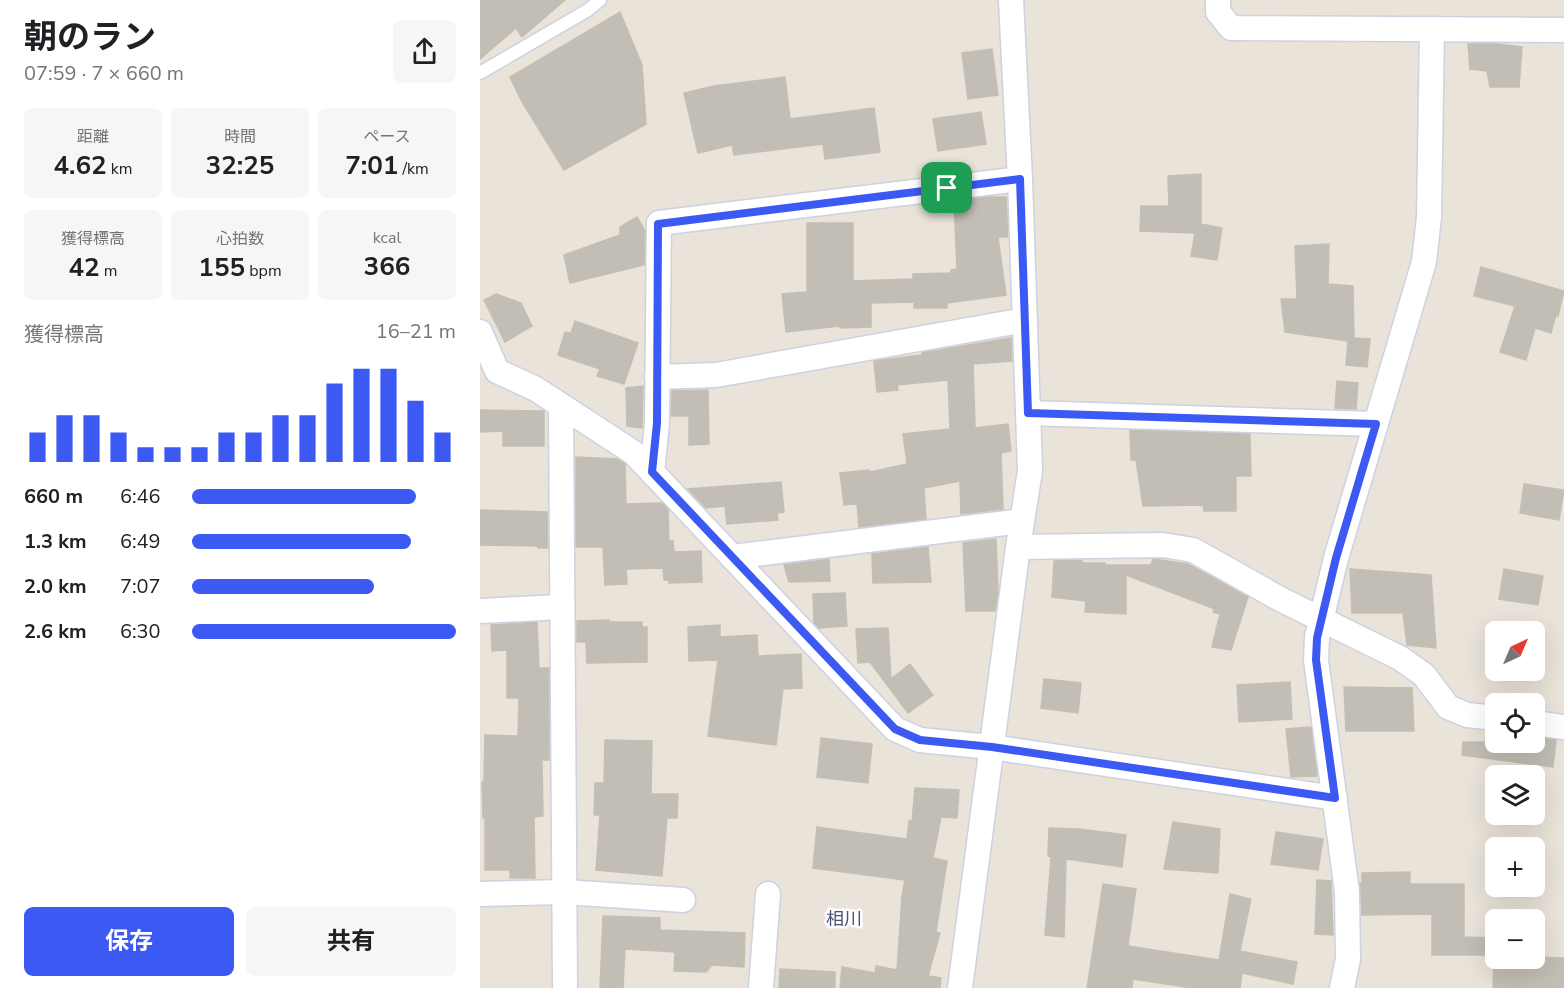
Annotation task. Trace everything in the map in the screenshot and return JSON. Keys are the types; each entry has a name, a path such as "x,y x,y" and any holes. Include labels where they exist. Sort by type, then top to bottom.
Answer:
{"street":[{"path":"960,988 1030,471 1011,0"},
{"path":"1218,0 1218,12 1231,28 1564,30"},
{"path":"1342,988 1348,959 1347,892 1316,660 1317,638 1336,558 1424,262 1429,217 1432,29"},
{"path":"652,472 657,423 658,224 1020,179"},
{"path":"657,377 716,375 1025,320"},
{"path":"480,332 497,371 536,389 634,453 895,729 920,740 992,747 1335,798"},
{"path":"561,406 565,988"},
{"path":"1028,413 1376,424"},
{"path":"732,557 1022,521"},
{"path":"1018,547 1163,545 1193,550 1281,600 1400,658 1424,675 1448,707 1467,715 1485,717"},
{"path":"480,611 562,607"},
{"path":"1545,724 1564,727"},
{"path":"480,894 565,892 682,900"},
{"path":"761,988 768,894"}],"lane":[{"path":"480,73 588,10 600,0"}],"building":[{"path":"480,0 565,0 522,37 516,28 480,59"},
{"path":"620,12 642,65 646,124 564,170 522,102 510,77"},
{"path":"1468,44 1522,47 1519,87 1490,87 1487,71 1470,69"},
{"path":"992,49 998,95 968,99 962,53"},
{"path":"785,77 790,119 874,108 880,152 825,159 823,144 734,155 732,145 698,153 684,93 714,86"},
{"path":"981,112 986,144 938,151 933,119"},
{"path":"1201,174 1201,224 1222,228 1217,260 1191,256 1195,233 1140,231 1141,206 1169,206 1168,176"},
{"path":"1006,197 1008,237 998,237 1006,295 947,303 947,308 914,308 914,302 871,303 871,327 840,328 840,326 786,332 782,294 807,292 807,223 853,223 853,281 913,279 913,274 951,273 951,270 957,269 954,201"},
{"path":"637,217 645,231 644,265 570,283 564,255 620,235 620,227"},
{"path":"1329,244 1328,284 1353,286 1354,338 1370,339 1367,367 1346,365 1348,341 1285,332 1281,299 1297,299 1295,246"},
{"path":"1481,267 1564,291 1551,333 1535,328 1526,360 1500,352 1515,306 1474,296"},
{"path":"496,294 521,303 532,326 505,342 484,300"},
{"path":"575,321 638,343 624,384 597,376 600,369 558,355 565,332 571,333"},
{"path":"1011,338 1012,361 973,364 975,428 1008,424 1011,451 1001,453 1003,509 961,514 960,481 924,488 926,519 859,527 857,504 844,505 840,473 869,470 870,472 907,464 903,434 950,429 948,380 897,385 898,390 877,392 874,361 922,355 922,353"},
{"path":"1337,381 1358,383 1356,409 1335,408"},
{"path":"643,386 642,428 627,426 626,388"},
{"path":"708,390 709,444 689,445 689,416 671,416 672,391"},
{"path":"480,410 544,411 544,446 503,446 503,431 480,432"},
{"path":"1130,430 1250,434 1251,476 1236,476 1236,511 1204,511 1203,505 1143,506 1136,460 1131,460"},
{"path":"576,457 617,459 625,464 626,504 662,503 668,509 669,541 673,541 674,552 701,551 702,582 669,583 669,580 664,580 663,568 626,569 627,584 605,585 603,547 576,547"},
{"path":"781,482 784,512 777,513 778,520 727,524 725,506 706,508 688,489"},
{"path":"1524,484 1564,490 1559,520 1520,513"},
{"path":"480,510 547,512 548,548 480,545"},
{"path":"996,539 998,593 995,611 966,611 963,543"},
{"path":"928,547 931,582 873,583 872,554"},
{"path":"829,559 830,581 789,582 784,565"},
{"path":"1153,559 1188,564 1248,597 1231,650 1212,647 1220,614 1213,612 1215,609 1126,575 1126,614 1085,612 1086,601 1052,597 1054,561 1082,560 1082,563 1105,563 1105,565 1151,565"},
{"path":"1350,569 1431,575 1436,648 1407,645 1403,613 1352,613"},
{"path":"1504,569 1543,576 1538,605 1499,599"},
{"path":"845,593 847,626 819,628 814,623 813,594"},
{"path":"609,620 609,622 642,622 642,627 647,627 647,662 587,663 586,642 577,642 577,621"},
{"path":"537,622 539,668 549,668 549,760 542,760 543,816 534,817 535,878 510,878 510,870 485,870 482,782 484,781 485,735 518,736 519,698 507,698 507,650 492,651 491,625"},
{"path":"720,625 720,637 757,635 758,656 801,654 802,688 783,689 776,745 708,736 718,660 689,661 688,627"},
{"path":"888,628 891,679 910,664 933,695 908,713 870,662 858,663 856,629"},
{"path":"1044,679 1081,683 1078,713 1041,708"},
{"path":"1290,682 1292,719 1239,722 1237,685"},
{"path":"1344,687 1412,688 1414,731 1346,731"},
{"path":"1311,727 1317,776 1291,777 1286,729"},
{"path":"821,738 872,744 868,783 817,777"},
{"path":"1545,738 1556,740 1553,767 1462,755 1463,742 1485,742 1485,753 1545,753"},
{"path":"605,740 652,741 651,794 678,794 677,818 667,818 662,876 596,870 600,815 594,815 595,783 604,783"},
{"path":"915,788 959,790 957,818 941,817 933,858 947,861 936,932 940,933 928,976 941,978 940,988 840,988 842,967 875,973 876,966 897,970 905,880 813,868 817,827 907,839 909,821 912,821"},
{"path":"1173,822 1220,829 1218,873 1164,869"},
{"path":"1049,828 1126,835 1122,867 1066,859 1064,937 1045,935 1051,858 1063,858 1048,856"},
{"path":"1276,832 1323,839 1318,870 1271,864"},
{"path":"1410,872 1410,884 1464,884 1464,937 1485,938 1485,955 1432,955 1432,914 1362,915 1360,883 1362,883 1362,873"},
{"path":"1317,880 1331,881 1333,935 1315,934"},
{"path":"1103,884 1136,889 1128,946 1219,960 1230,894 1251,899 1240,951 1297,962 1293,984 1242,973 1240,988 1192,988 1133,979 1132,988 1087,988"},
{"path":"603,916 660,918 660,930 745,933 744,967 712,965 706,972 674,971 675,952 625,949 623,988 600,988"},
{"path":"1545,957 1564,958 1564,988 1493,988 1494,969 1545,969"},
{"path":"780,969 835,972 835,988 779,988"}],"district":[{"name":"相川","path":"844,919"}],"route":[{"path":"1020,179 1028,413 1376,424 1336,558 1317,638 1316,660 1335,798 992,747 920,740 895,729 652,472 657,423 658,224 947,188 1020,179"}]}
